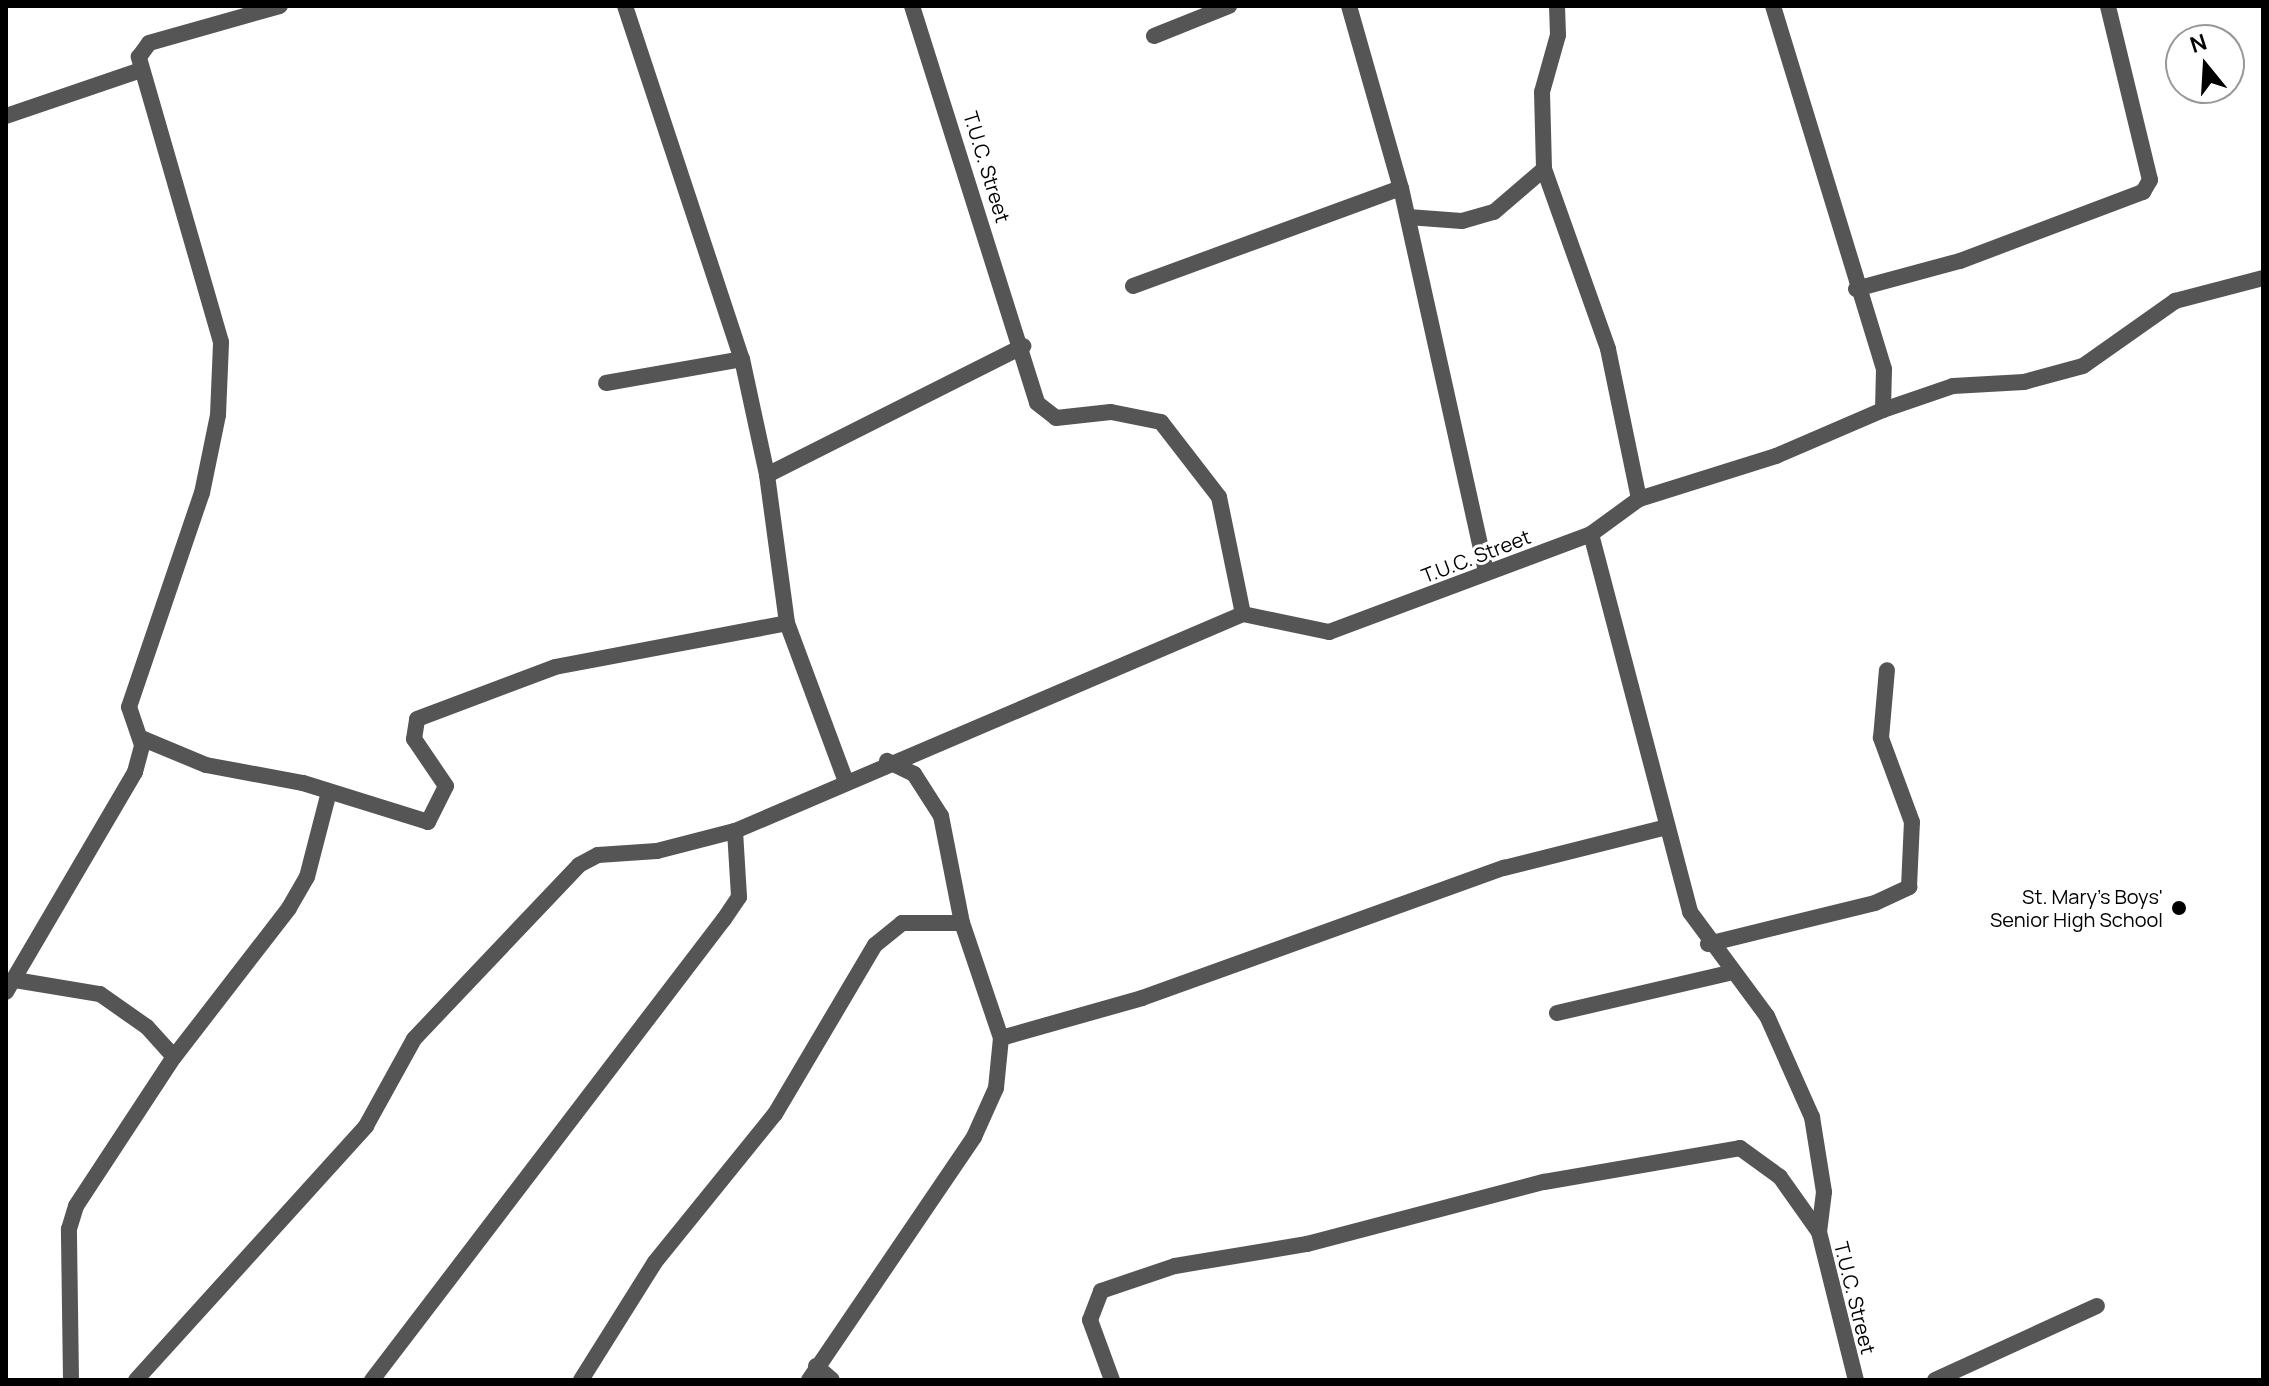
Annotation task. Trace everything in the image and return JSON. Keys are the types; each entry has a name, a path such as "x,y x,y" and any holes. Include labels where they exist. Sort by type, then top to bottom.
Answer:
{"street":[{"path":"174,1057 147,1027 100,994 10,986 135,772 141,738 129,707 202,493 224,367 139,57 149,43 280,6"},
{"path":"625,6 742,359 767,475 787,623 846,782"},
{"name":"T.U.C. Street","path":"912,6 1023,346 1037,403 1056,418 1111,412 1161,422 1193,456 1230,529 1243,614 1329,632 1591,534 1627,650 1667,827 1690,912 1708,944 1767,1016 1812,1117 1824,1192 1819,1232 1856,1380"},
{"path":"1154,36 1229,6"},
{"path":"1349,6 1401,188 1486,571"},
{"path":"1557,6 1558,35 1542,92 1544,169 1608,349 1639,499"},
{"path":"1773,6 1856,289 1884,369 1883,410"},
{"path":"1856,289 1960,261 2143,192 2150,180 2108,6"},
{"path":"6,116 141,70"},
{"path":"1408,217 1462,221 1494,212 1544,169"},
{"path":"1133,286 1401,188"},
{"path":"1591,534 1639,499 1776,456 1883,410 1953,386 2055,375 2109,350 2175,301 2263,278"},
{"path":"767,475 1023,346"},
{"path":"606,383 742,359"},
{"path":"136,1380 366,1126 414,1039 579,865 598,855 657,851 735,831 887,761 1243,614"},
{"path":"141,738 221,769 329,792 428,822 446,786 414,739 417,719 555,667 787,623"},
{"path":"1708,944 1875,903 1909,887 1912,822 1881,738 1887,670"},
{"path":"832,1380 812,1373 974,1137 996,1088 1001,1038 962,923 941,816 914,774 887,761"},
{"path":"71,1380 69,1229 76,1206 174,1057 295,898 329,792"},
{"path":"1001,1038 1142,998 1504,868 1667,827"},
{"path":"372,1380 739,897 735,831"},
{"path":"581,1380 655,1262 775,1114 875,945 902,923 962,923"},
{"path":"1557,1013 1733,972"},
{"path":"1112,1380 1090,1320 1101,1291 1175,1266 1307,1244 1544,1182 1740,1148 1771,1167 1819,1232"},
{"path":"1935,1380 2097,1306"}],"place":[{"name":"St. Mary's Boys' Senior High School","path":"2179,908"}]}
